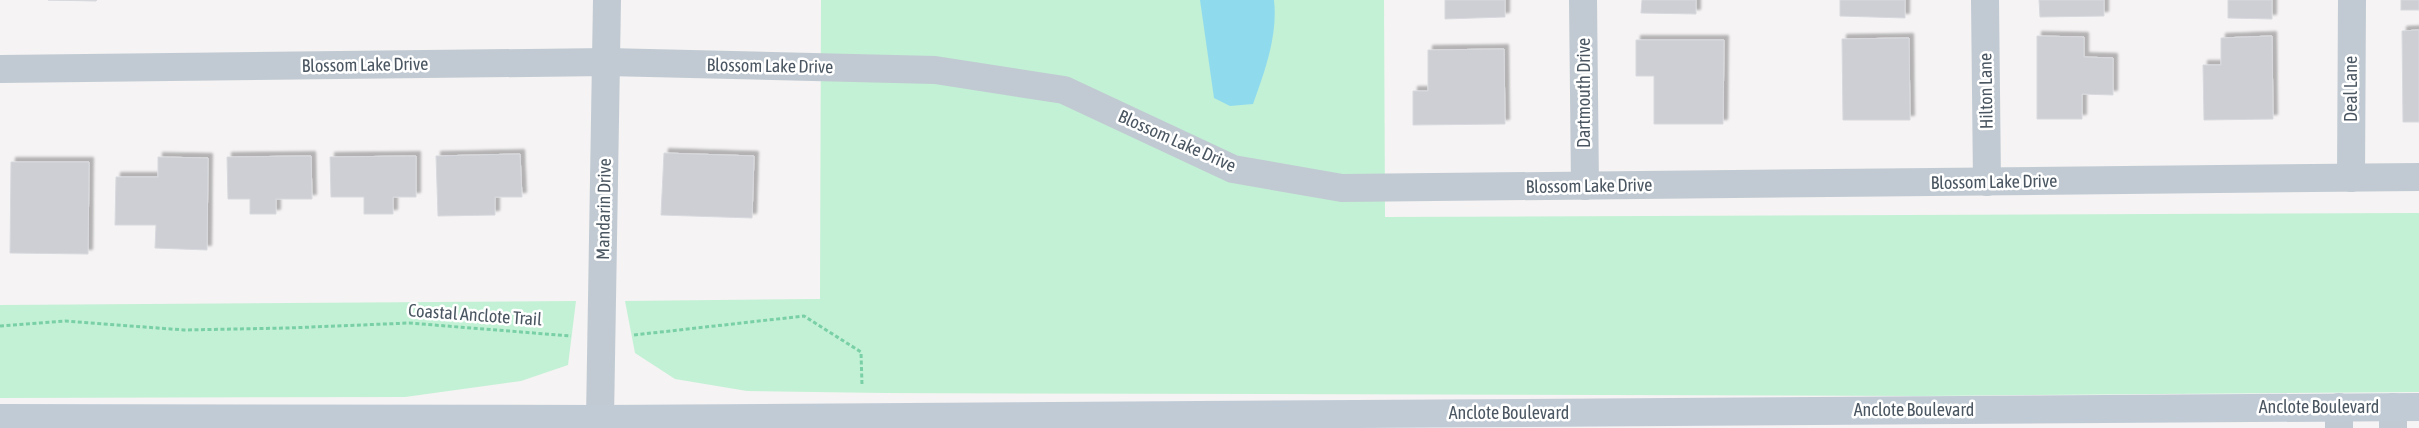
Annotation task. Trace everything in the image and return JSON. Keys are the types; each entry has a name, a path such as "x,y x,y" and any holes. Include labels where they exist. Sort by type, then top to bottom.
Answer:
{"street":[{"name":"Mandarin Drive","path":"600,419 607,0"},
{"name":"Dartmouth Drive","path":"1584,0 1585,186"},
{"name":"Hilton Lane","path":"1985,0 1987,182"},
{"name":"Deal Lane","path":"2351,178 2352,0"},
{"name":"Blossom Lake Drive","path":"0,69 607,62 935,70 1064,90 1233,169 1342,188 2419,177"},
{"name":"Anclote Boulevard","path":"0,418 600,419 862,416 906,422 2339,418 2402,414"}],"path":[{"name":"Coastal Anclote Trail","path":"0,326 65,322 184,330 409,323 601,338 804,316 861,352 862,416"}],"green space":[{"path":"821,0 1384,0 1385,217 2419,213 2419,392 1921,396 886,393 747,391 675,379 635,353 625,301 820,299"},
{"path":"576,301 568,365 521,381 405,397 0,398 0,305"}],"water":[{"path":"1200,0 1274,0 1275,13 1270,53 1253,104 1230,106 1214,98"}],"building":[{"path":"48,0 97,0 96,1"},
{"path":"1445,0 1505,0 1505,17 1445,19"},
{"path":"1642,0 1696,0 1696,14 1641,13"},
{"path":"1840,0 1905,0 1905,18 1840,16"},
{"path":"2039,0 2104,0 2104,16 2040,17"},
{"path":"2228,0 2272,0 2272,19 2228,18"},
{"path":"2401,0 2419,0 2419,10 2401,10"},
{"path":"2419,30 2419,122 2403,122 2402,31"},
{"path":"2037,36 2084,37 2084,57 2113,58 2113,95 2082,94 2082,119 2037,119"},
{"path":"2272,36 2273,119 2204,120 2203,65 2221,65 2221,38"},
{"path":"1909,38 1910,120 1843,120 1842,39"},
{"path":"1636,40 1724,40 1723,124 1654,124 1654,76 1636,76"},
{"path":"1504,49 1505,124 1413,125 1413,91 1428,91 1428,50"},
{"path":"664,153 754,156 752,218 661,215"},
{"path":"520,154 522,197 495,197 495,215 438,216 436,156"},
{"path":"311,156 312,199 276,199 276,214 250,214 250,199 228,199 227,157"},
{"path":"416,156 416,197 393,197 393,214 364,214 364,197 331,197 330,157"},
{"path":"158,157 208,158 207,250 155,248 156,225 115,225 116,177 158,177"},
{"path":"11,162 89,162 88,254 10,253"}]}
